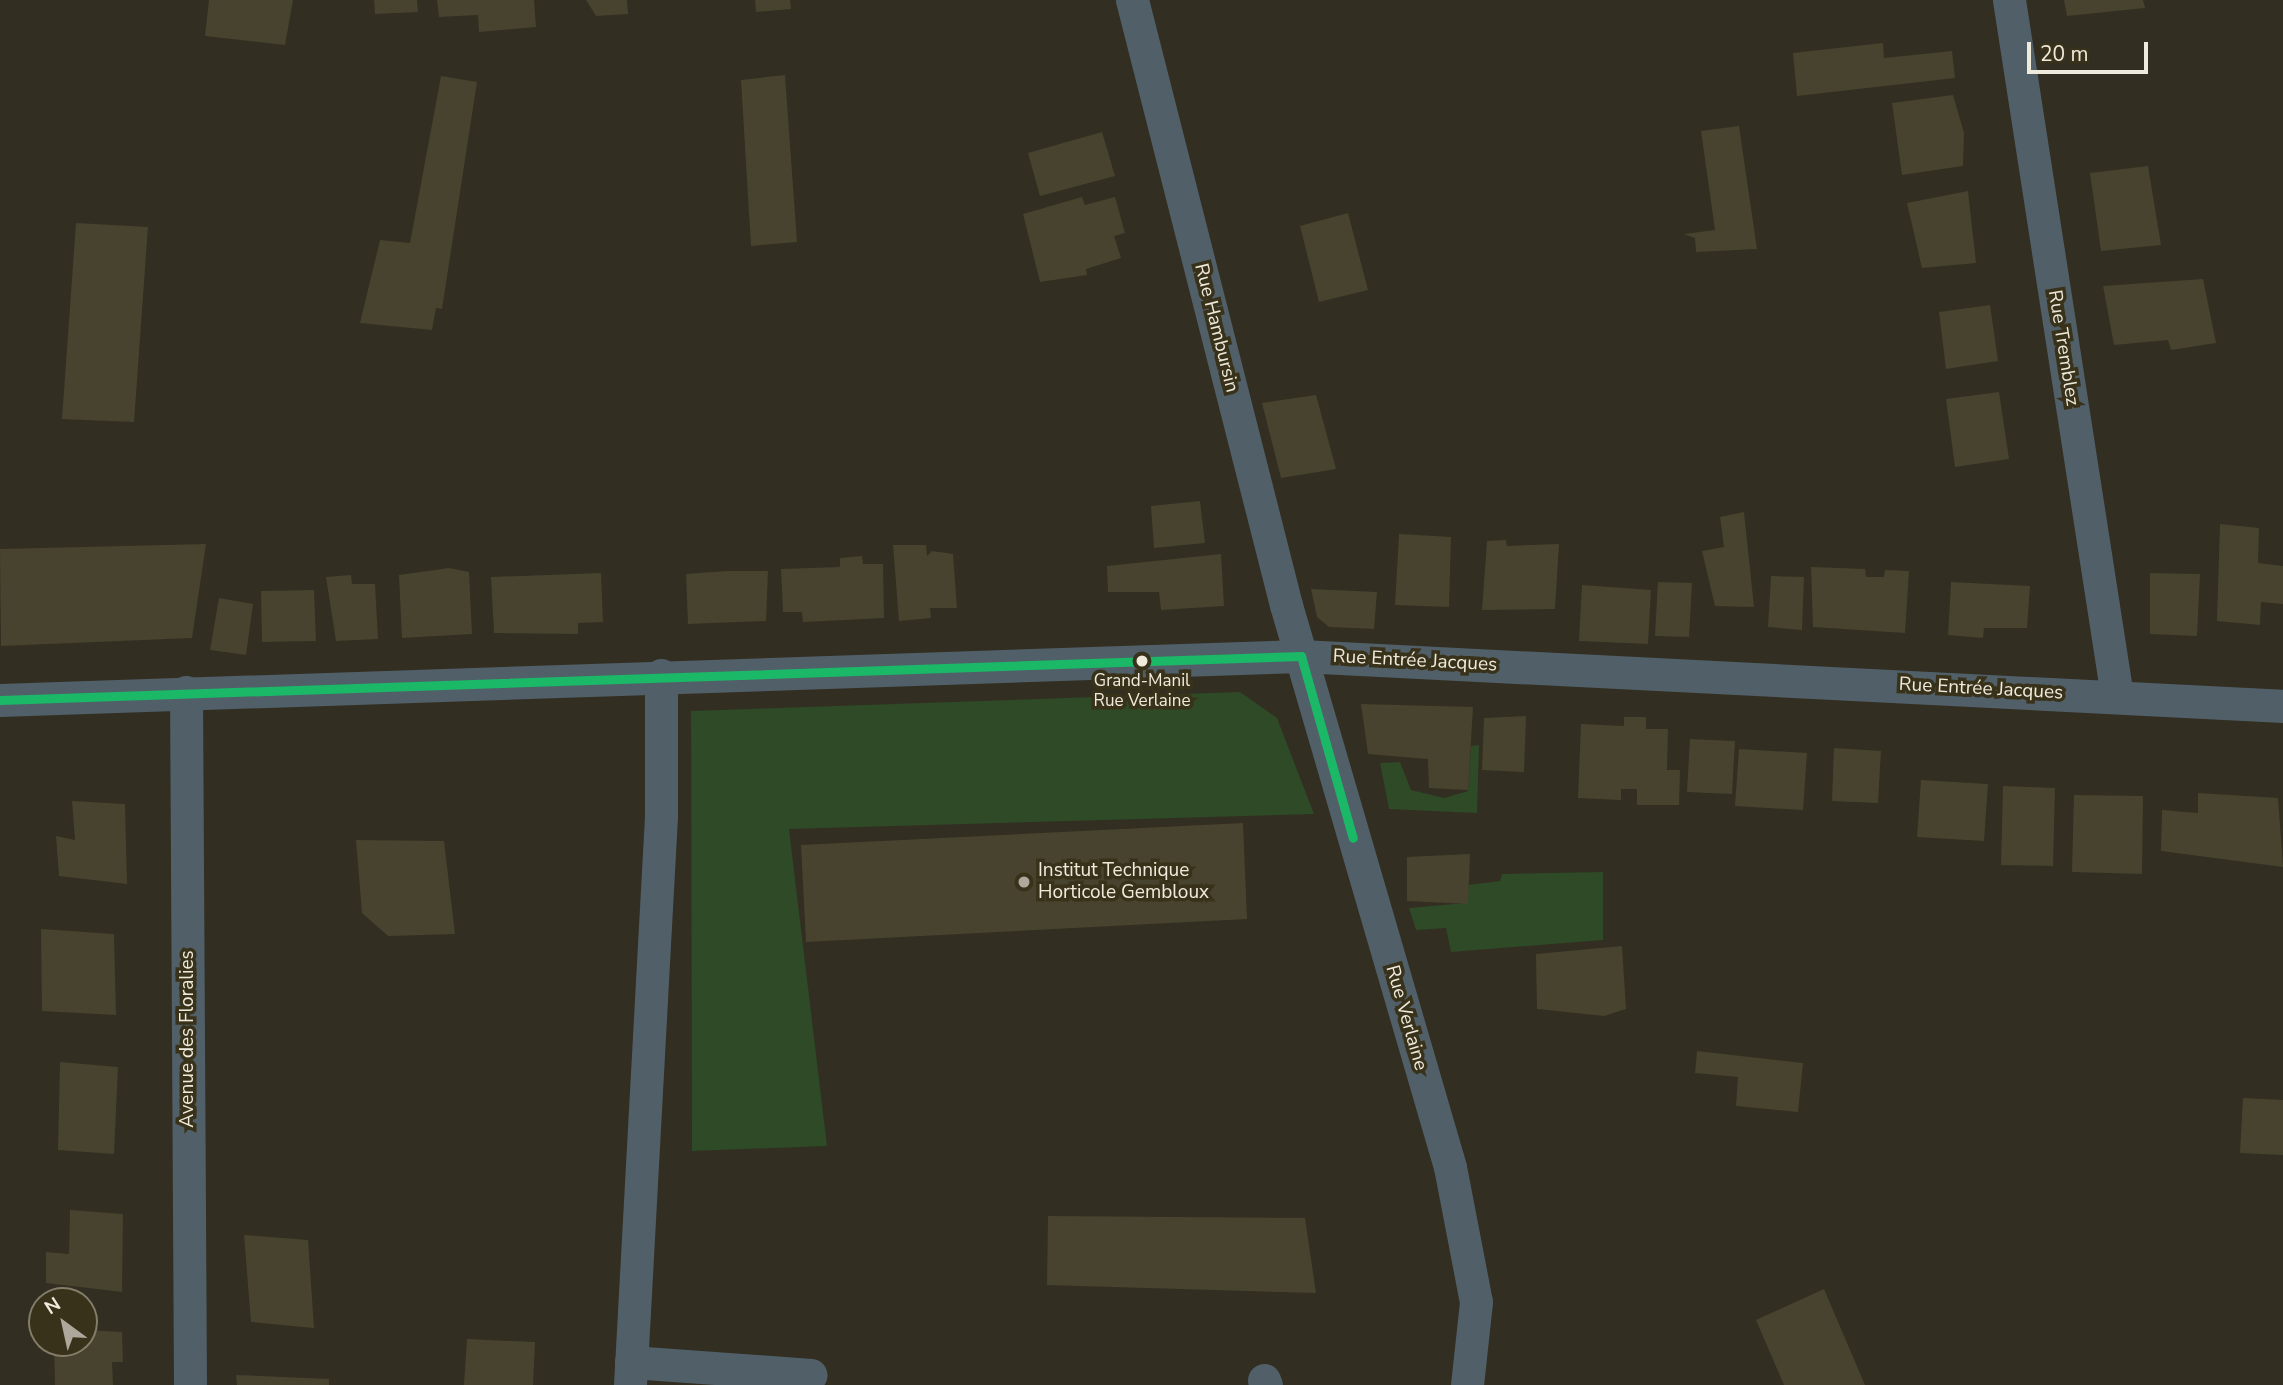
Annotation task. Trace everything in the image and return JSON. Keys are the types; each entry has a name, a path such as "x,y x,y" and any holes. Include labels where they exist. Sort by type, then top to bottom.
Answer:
{"street":[{"name":"Rue Hambursin","path":"1132,0 1301,656"},
{"name":"Rue Tremblez","path":"2009,0 2117,696"},
{"name":"Rue Entrée Jacques","path":"0,701 186,692 1301,656 2283,706"},
{"name":"Rue Verlaine","path":"1301,656 1450,1167 1476,1302 1467,1385"},
{"path":"661,676 661,817 630,1373 811,1375"},
{"name":"Avenue des Floralies","path":"186,692 190,1385"}],"green space":[{"path":"1240,692 1277,718 1314,814 789,829 827,1146 692,1151 691,711"},
{"path":"1479,745 1477,813 1389,809 1380,763 1400,762 1411,790 1444,798 1468,791 1471,746"},
{"path":"1603,872 1603,940 1451,952 1446,928 1416,930 1409,908 1466,903 1468,885 1500,881 1502,874"}],"building":[{"path":"209,0 293,0 285,45 205,36"},
{"path":"374,0 417,0 418,12 375,14"},
{"path":"437,0 534,0 536,27 479,32 478,15 439,17"},
{"path":"586,0 627,0 628,14 596,16"},
{"path":"755,0 790,0 791,9 756,12"},
{"path":"2064,0 2143,0 2145,8 2067,16"},
{"path":"1883,43 1884,58 1952,51 1955,78 1797,96 1793,53"},
{"path":"785,75 797,242 751,246 741,80"},
{"path":"441,76 477,82 442,309 436,308 432,330 360,323 380,240 410,243"},
{"path":"1953,95 1964,133 1963,166 1902,175 1892,103"},
{"path":"1739,126 1757,249 1696,252 1695,238 1684,234 1715,230 1701,131"},
{"path":"1102,132 1115,176 1040,196 1028,153"},
{"path":"2148,166 2161,245 2101,251 2090,173"},
{"path":"1968,191 1976,263 1922,268 1907,203"},
{"path":"1082,197 1085,205 1115,197 1125,233 1114,236 1121,258 1086,269 1087,275 1040,282 1023,214"},
{"path":"1348,213 1368,290 1319,302 1300,226"},
{"path":"76,223 148,227 134,422 62,419"},
{"path":"2203,279 2216,343 2171,350 2168,340 2114,345 2103,286"},
{"path":"1990,305 1998,361 1946,369 1939,312"},
{"path":"1999,392 2009,459 1955,467 1946,399"},
{"path":"1316,395 1336,469 1281,478 1262,403"},
{"path":"1200,501 1205,543 1154,548 1151,506"},
{"path":"1744,512 1754,607 1715,606 1702,551 1724,547 1720,517"},
{"path":"2220,524 2259,528 2258,563 2283,566 2283,604 2261,602 2260,625 2217,621"},
{"path":"1399,534 1451,537 1449,607 1395,605"},
{"path":"1506,540 1507,546 1559,544 1555,609 1482,610 1487,541"},
{"path":"206,544 192,638 1,646 0,549"},
{"path":"893,545 926,545 927,556 932,551 953,554 957,608 930,608 931,618 899,621"},
{"path":"1221,554 1224,606 1161,610 1159,592 1108,592 1107,566"},
{"path":"862,556 863,564 883,564 884,618 803,622 802,612 783,612 781,569 840,567 840,558"},
{"path":"1811,567 1865,569 1866,577 1884,577 1885,570 1909,571 1905,633 1813,627"},
{"path":"449,568 469,572 472,634 402,638 399,575"},
{"path":"768,571 766,621 688,624 686,574"},
{"path":"601,573 603,622 578,623 578,634 494,633 491,577"},
{"path":"2150,573 2200,574 2197,636 2150,634"},
{"path":"351,575 352,584 375,584 378,639 336,641 326,577"},
{"path":"1771,576 1804,577 1802,630 1768,627"},
{"path":"1658,582 1692,583 1689,637 1655,636"},
{"path":"1951,582 2030,586 2027,628 1984,628 1983,638 1948,635"},
{"path":"1582,585 1651,590 1648,644 1579,641"},
{"path":"1311,589 1377,592 1374,629 1329,627 1317,617"},
{"path":"314,590 316,641 262,642 261,591"},
{"path":"219,598 253,604 246,655 210,650"},
{"path":"1361,704 1473,707 1468,790 1429,788 1428,759 1368,754"},
{"path":"1526,716 1524,772 1482,770 1484,718"},
{"path":"1624,717 1646,717 1646,729 1668,729 1667,770 1680,770 1679,805 1637,805 1637,789 1621,789 1621,800 1578,798 1581,724 1624,726"},
{"path":"1690,739 1735,741 1732,794 1687,792"},
{"path":"1834,748 1881,751 1878,803 1832,801"},
{"path":"1739,749 1807,753 1803,810 1735,806"},
{"path":"1921,780 1988,784 1984,841 1917,837"},
{"path":"2003,786 2055,788 2053,866 2001,865"},
{"path":"2198,793 2278,798 2283,867 2161,851 2162,810 2198,813"},
{"path":"2074,795 2143,796 2142,874 2072,872"},
{"path":"72,801 125,804 127,884 59,876 56,836 75,840"},
{"name":"Institut Technique Horticole Gembloux","path":"1243,823 1247,919 806,942 801,845"},
{"path":"356,840 444,841 455,934 388,936 362,913"},
{"path":"1470,854 1468,904 1407,901 1407,857"},
{"path":"41,929 114,934 116,1015 42,1011"},
{"path":"1622,946 1626,1009 1604,1016 1537,1009 1536,954"},
{"path":"1697,1051 1803,1063 1798,1112 1736,1106 1738,1077 1695,1073"},
{"path":"60,1062 118,1067 114,1154 58,1150"},
{"path":"2243,1098 2283,1100 2283,1155 2240,1153"},
{"path":"70,1210 123,1214 122,1292 98,1289 98,1287 46,1283 46,1252 69,1254"},
{"path":"1048,1216 1305,1218 1316,1293 1047,1285"},
{"path":"244,1235 308,1240 314,1328 251,1322"},
{"path":"1824,1289 1865,1385 1784,1385 1756,1320"},
{"path":"98,1331 122,1332 123,1362 112,1362 113,1385 55,1385 54,1357 98,1357"},
{"path":"467,1339 535,1342 533,1385 464,1385"},
{"path":"236,1375 329,1379 329,1385 237,1385"}],"transit line":[{"path":"0,700 1301,656 1353,838"}],"place":[{"name":"Grand-Manil Rue Verlaine","path":"1142,661"},
{"name":"Institut Technique Horticole Gembloux","path":"1024,882"}]}
